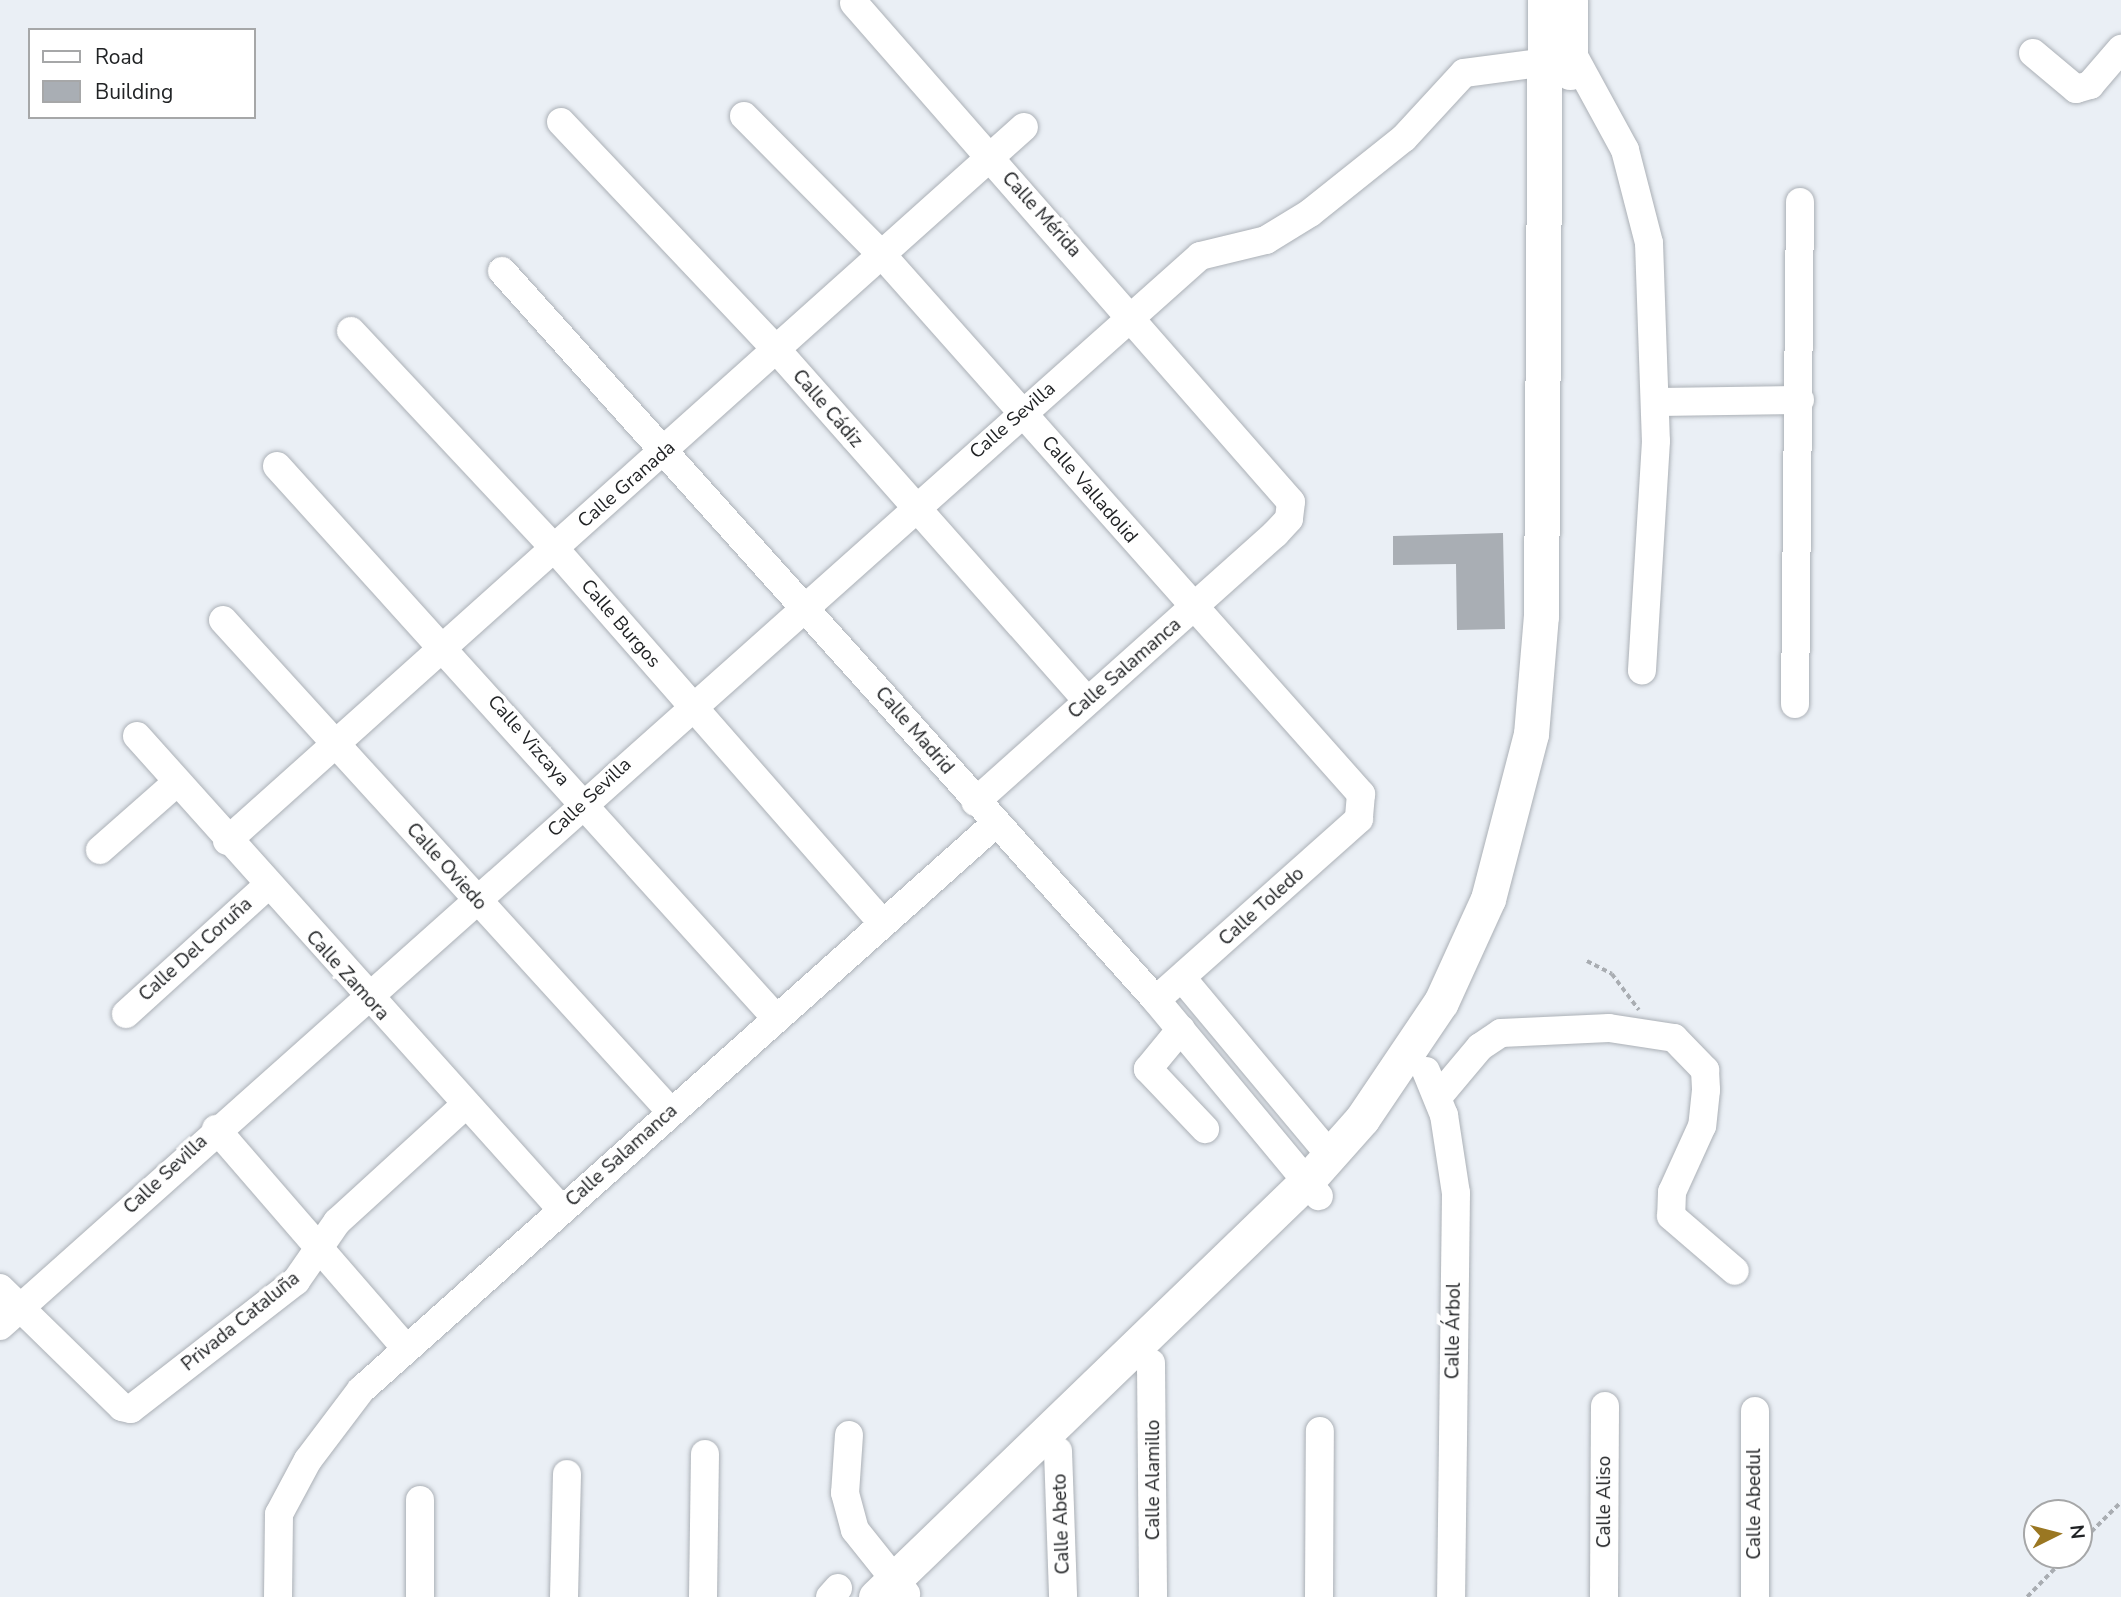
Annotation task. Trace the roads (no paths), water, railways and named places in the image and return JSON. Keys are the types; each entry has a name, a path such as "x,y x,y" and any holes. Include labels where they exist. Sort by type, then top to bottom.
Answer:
{"main road":[{"path":"894,1592 1313,1189 1432,1084 1508,905 1550,756 1563,534 1558,55 1545,0"},
{"path":"894,1592 1058,1451 1151,1363 1313,1189 1330,1155 1399,1071 1441,1002 1488,899 1521,786 1541,616 1558,55 1570,0"}],"street":[{"name":"Calle Mérida","path":"854,3 1228,426"},
{"path":"2033,53 2076,89 2090,85 2121,49"},
{"name":"Calle Sevilla","path":"6,1307 216,1129 476,900 912,508 1181,272 1209,251 1266,240 1310,213 1404,138 1464,73 1558,55"},
{"path":"1558,55 1625,150 1644,210 1656,402 1642,671"},
{"name":"Calle Valladolid","path":"744,116 883,256 1193,610 1355,786 1364,810"},
{"name":"Calle Cádiz","path":"561,122 776,349 912,508 1087,701"},
{"name":"Calle Granada","path":"227,841 665,453 776,349 1024,127"},
{"path":"1795,704 1800,202"},
{"name":"Calle Madrid","path":"502,271 975,802 1157,1000 1313,1189"},
{"name":"Calle Burgos","path":"351,331 555,549 883,924"},
{"path":"1656,402 1800,400"},
{"name":"Calle Salamanca","path":"975,802 1193,610 1289,519 1291,502 1228,426"},
{"name":"Calle Vizcaya","path":"277,466 446,647 776,1018"},
{"name":"Calle Oviedo","path":"223,620 334,746 671,1112"},
{"name":"Calle Zamora","path":"137,736 365,996 562,1210"},
{"path":"100,850 176,783"},
{"name":"Calle Toledo","path":"1157,1000 1364,810"},
{"name":"Calle Salamanca","path":"278,1597 279,1514 326,1433 405,1347 995,824"},
{"name":"Calle Del Coruña","path":"126,1014 267,886"},
{"path":"1182,978 1330,1155"},
{"path":"1432,1084 1501,1033 1552,1027 1650,1030 1693,1050 1705,1070 1702,1126 1672,1192 1671,1216 1735,1271"},
{"path":"1181,1029 1148,1069 1205,1129"},
{"name":"Calle Árbol","path":"1432,1084 1456,1193 1451,1597"},
{"name":"Privada Cataluña","path":"6,1307 127,1409 296,1280 337,1222 465,1105"},
{"path":"216,1129 317,1252 405,1347"},
{"name":"Calle Alamillo","path":"1151,1363 1153,1597"},
{"name":"Calle Aliso","path":"1604,1597 1605,1406"},
{"name":"Calle Abedul","path":"1755,1411 1755,1597"},
{"path":"1319,1597 1320,1430"},
{"path":"849,1435 848,1511 865,1548 894,1592"},
{"name":"Calle Abeto","path":"1058,1451 1063,1597"},
{"path":"703,1597 705,1454"},
{"path":"564,1597 567,1474"},
{"path":"419,1597 420,1500"}]}
